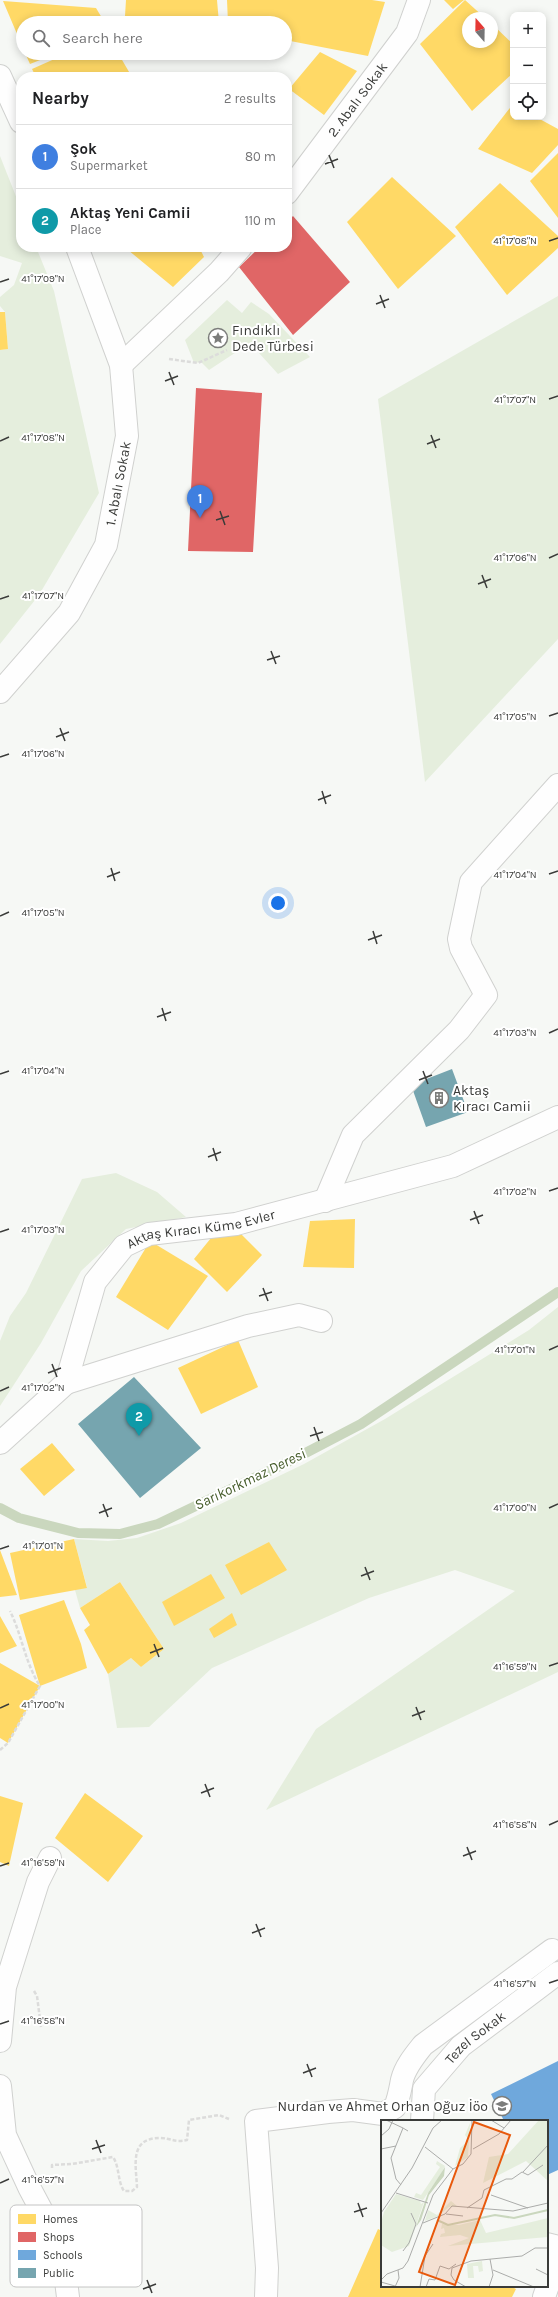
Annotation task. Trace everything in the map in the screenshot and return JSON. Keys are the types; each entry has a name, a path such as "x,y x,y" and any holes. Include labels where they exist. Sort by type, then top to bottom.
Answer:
{"street":[{"name":"2. Abalı Sokak","path":"292,187 407,33 420,0"},
{"path":"0,76 16,111"},
{"name":"1. Abalı Sokak","path":"0,692 69,613 106,545 127,436 121,365 79,252"},
{"path":"121,365 219,272 237,252"},
{"path":"325,1201 353,1135 459,1030 483,1002 486,996 461,948 459,939 471,882 558,785"},
{"name":"Aktaş Kıracı Küme Evler","path":"66,1383 95,1282 124,1246 149,1234 236,1224 453,1166 558,1117"},
{"path":"0,1443 66,1383 248,1326 299,1316 321,1321"},
{"path":"0,2041 5,1987 38,1882 50,1858"},
{"path":"266,2297 267,2268 256,2122 352,2110 382,2114 395,2107 401,2094 403,2079 411,2061 423,2045 552,1950"},
{"name":"Tezel Sokak","path":"422,2120 424,2089 461,2046 558,1973"},
{"path":"0,2086 5,2135 28,2187 38,2205"},
{"path":"548,2244 558,2247"},
{"path":"548,2286 558,2257"},
{"path":"67,2287 68,2297"},
{"path":"544,2297 548,2287"}],"path":[{"path":"165,358 198,363 227,350"},
{"path":"0,1750 8,1743 40,1686 32,1673 17,1624 10,1610"},
{"path":"52,2172 52,2165 72,2164 113,2157 117,2164 120,2185 124,2191 132,2191 137,2187 137,2151 140,2143 146,2139 161,2138 177,2142 187,2140 189,2120 198,2118 219,2115 231,2119 256,2122"}],"green space":[{"path":"0,156 16,196 16,252 38,252 54,291 99,493 39,595 0,644 0,350 8,349 5,312 0,306 0,297 14,285 22,263 0,256"},
{"path":"558,296 558,639 425,782 378,399"},
{"path":"227,300 242,313 251,302 269,314 310,357 278,374 250,343 209,370 201,362 194,363 185,340"},
{"path":"116,1173 157,1192 186,1217 126,1229 81,1271 41,1343 0,1406 0,1341 10,1316 26,1293 82,1179"},
{"path":"558,1307 558,1672 266,1810 316,1729 515,1591 455,1570 369,1598 212,1668 149,1727 117,1728 108,1674 131,1658 141,1667 164,1649 120,1582 80,1608 75,1590 87,1587 74,1539 108,1541 137,1538 181,1523 304,1464 385,1419 529,1330"}],"building: Homes":[{"path":"126,0 217,0 218,16 125,16"},
{"path":"227,0 372,0 385,2 368,56 292,41 292,16 228,16"},
{"path":"444,0 464,0 453,9"},
{"path":"465,0 478,12 462,12 462,48 498,48 498,30 510,41 510,76 472,111 420,44"},
{"path":"3,1 96,8 101,16 16,16 16,32"},
{"path":"320,52 357,71 324,115 292,91 292,85"},
{"path":"28,60 40,60 30,64"},
{"path":"52,60 122,60 129,72 34,72 32,69"},
{"path":"510,108 510,120 542,120 558,129 558,145 532,173 478,149"},
{"path":"558,153 558,218 530,181"},
{"path":"392,177 456,236 398,289 347,222"},
{"path":"500,183 558,236 558,248 507,295 455,227"},
{"path":"130,252 202,252 204,257 173,287"},
{"path":"0,312 5,312 8,349 0,350"},
{"path":"355,1219 354,1268 303,1267 310,1221"},
{"path":"239,1232 262,1255 227,1292 194,1259 211,1238"},
{"path":"150,1241 208,1276 168,1330 116,1297"},
{"path":"238,1340 258,1387 201,1414 178,1368"},
{"path":"52,1443 75,1470 44,1496 20,1469"},
{"path":"74,1539 87,1588 20,1600 10,1553"},
{"path":"269,1542 287,1570 241,1595 225,1565"},
{"path":"0,1550 17,1595 0,1597"},
{"path":"211,1574 225,1598 174,1626 162,1602"},
{"path":"120,1582 164,1649 141,1667 131,1658 108,1674 84,1630 90,1625 80,1608"},
{"path":"64,1600 81,1644 87,1668 40,1686 19,1615"},
{"path":"232,1613 237,1625 214,1638 209,1629"},
{"path":"0,1616 17,1646 0,1653"},
{"path":"0,1663 40,1686 8,1743 0,1738"},
{"path":"85,1793 143,1836 108,1882 55,1838"},
{"path":"0,1796 23,1803 9,1866 0,1862"},
{"path":"378,2229 381,2230 381,2287 512,2287 516,2289 512,2297 348,2297"}],"building: Shops":[{"path":"293,216 350,282 293,335 239,267 255,252 292,252"},
{"path":"196,388 262,393 253,552 188,551"}],"building: Schools":[{"path":"558,2061 558,2170 548,2175 548,2120 504,2120 491,2094"}],"building: Public":[{"name":"Aktaş Kıracı Camii","path":"452,1069 468,1112 426,1127 411,1085"},
{"path":"134,1377 201,1448 140,1498 78,1424"}],"waterway":[{"name":"Sarıkorkmaz Deresi","path":"0,1508 19,1518 78,1533 120,1534 158,1524 294,1459 361,1424 558,1292"}],"place":[{"name":"Fındıklı Dede Türbesi","path":"218,338"},
{"name":"Şok","path":"200,518"},
{"name":"Aktaş Kıracı Camii","path":"439,1098"},
{"name":"Aktaş Yeni Camii","path":"139,1436"},
{"name":"Nurdan ve Ahmet Orhan Oğuz İöo","path":"502,2106"}]}
